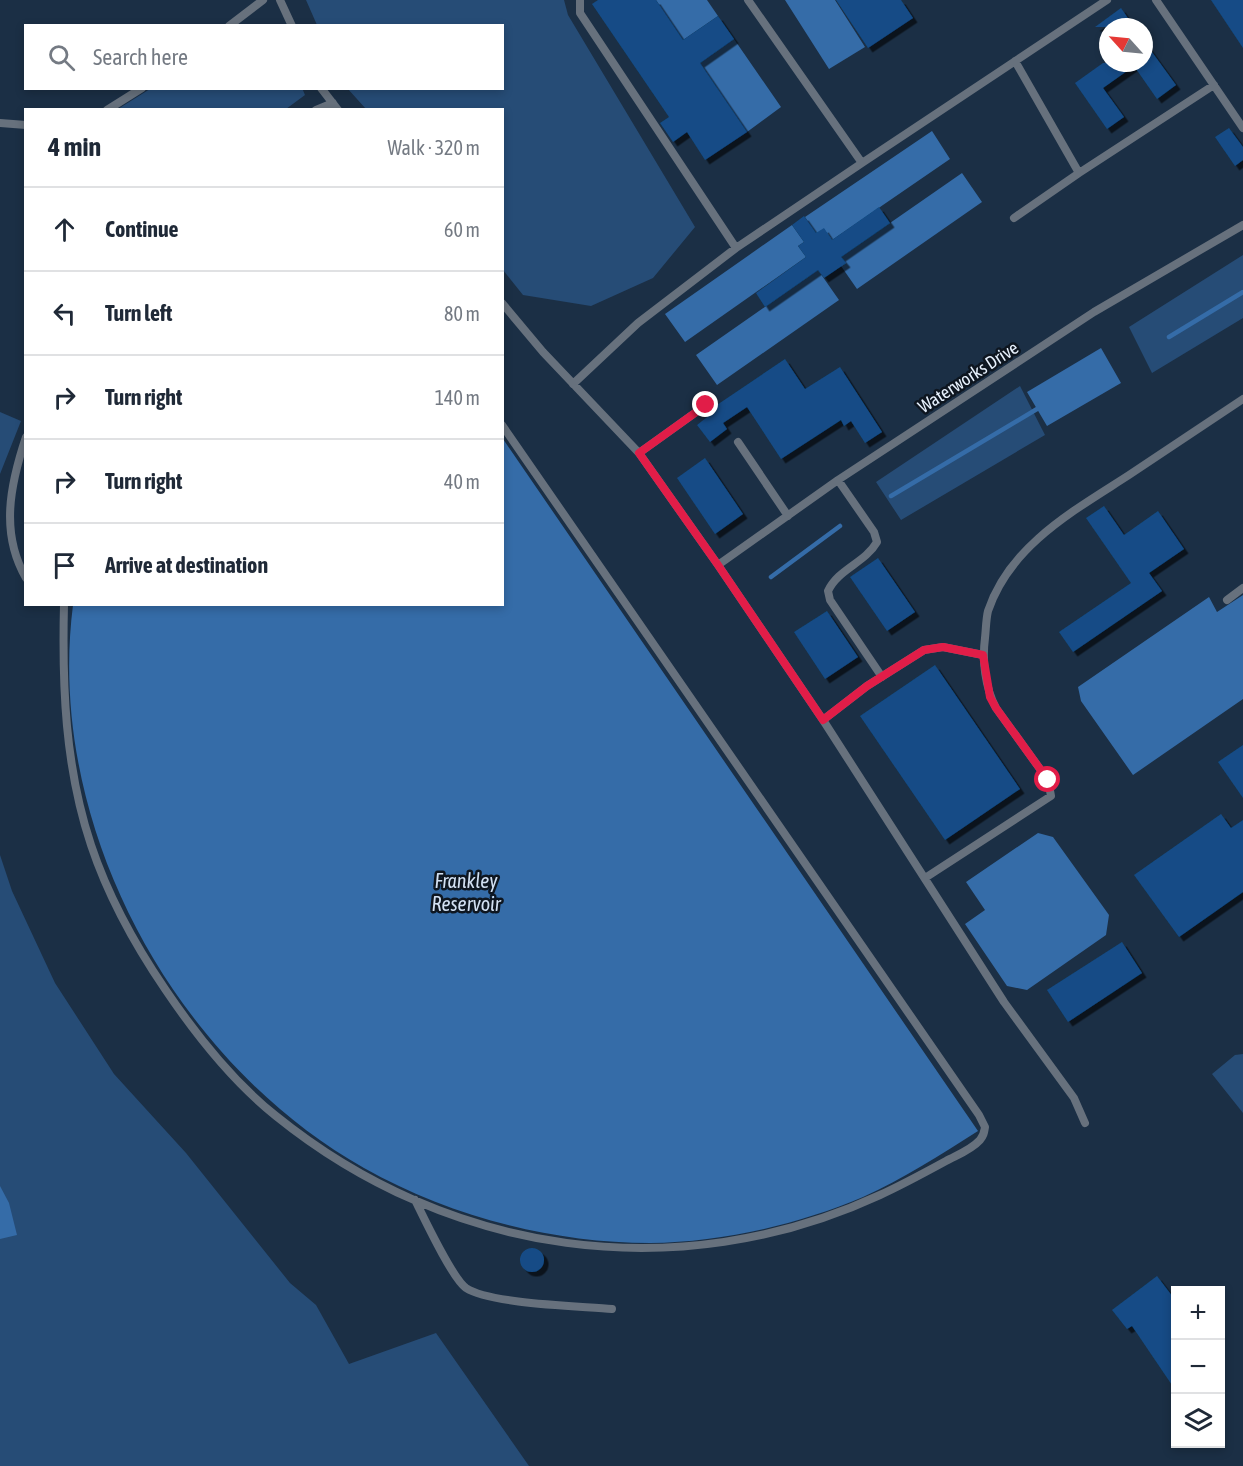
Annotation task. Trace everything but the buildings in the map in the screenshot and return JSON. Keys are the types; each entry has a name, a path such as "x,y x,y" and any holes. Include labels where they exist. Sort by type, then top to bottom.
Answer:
{"lane":[{"path":"232,24 263,0"},
{"path":"280,0 291,24"},
{"path":"580,0 580,13 736,248"},
{"path":"748,0 862,163"},
{"path":"573,384 638,323 736,248 1107,0"},
{"path":"1156,0 1243,128"},
{"path":"1015,61 1079,173"},
{"path":"1014,219 1079,173 1214,85"},
{"path":"110,108 139,90"},
{"path":"323,90 335,106"},
{"path":"0,123 24,125"},
{"name":"Waterworks Drive","path":"718,565 838,480 1094,312 1243,225"},
{"path":"504,305 543,352 639,453 823,720 1004,1002 1074,1098 1085,1123"},
{"path":"925,878 1050,796 1048,780 990,697 983,655 988,612 1008,571 1029,547 1070,513 1243,399"},
{"path":"639,453 706,405"},
{"path":"64,606 65,721 74,781 91,846 122,919 147,963 188,1022 228,1070 273,1114 361,1174 444,1213 514,1235 610,1247 663,1248 747,1239 819,1218 865,1202 900,1186 969,1148 979,1141 985,1127 979,1115 504,428"},
{"path":"738,442 788,516"},
{"path":"24,444 6,505 4,528 14,558 24,575"},
{"path":"838,480 874,532 877,542 866,555 834,579 828,591 830,600 882,676"},
{"path":"1227,600 1243,588"},
{"path":"823,720 882,676 924,650 943,647 983,655"},
{"path":"415,1200 451,1269 465,1287 494,1298 612,1309"}],"shaded area":[{"path":"306,0 564,0 568,15 695,227 653,278 591,306 523,295 504,271 504,108 365,108 349,90 504,90 504,24 317,24"},
{"path":"148,90 303,90 305,95 287,108 120,108"},
{"path":"1243,255 1243,318 1152,373 1129,327"},
{"path":"1020,386 1045,435 901,520 876,482"},
{"path":"0,412 21,421 0,474"},
{"path":"0,855 12,891 55,983 114,1074 186,1153 290,1283 316,1305 349,1364 436,1333 529,1466 0,1466"},
{"path":"1243,1054 1243,1113 1212,1074 1235,1055"}],"water":[{"path":"656,0 707,0 718,16 683,40"},
{"path":"785,0 835,0 865,47 829,69"},
{"path":"734,39 781,107 747,132 700,63"},
{"path":"932,131 950,159 832,240 816,233 805,217"},
{"path":"962,173 982,202 857,289 841,266 845,263 841,257"},
{"path":"792,225 804,242 798,246 806,257 685,342 665,314"},
{"path":"818,270 839,300 717,385 696,355"},
{"path":"1101,348 1121,383 1047,426 1027,392"},
{"name":"Frankley Reservoir","path":"504,440 978,1131 878,1190 838,1207 759,1230 677,1242 613,1242 539,1232 466,1213 397,1185 364,1168 296,1122 234,1065 181,1000 136,928 102,851 80,770 70,688 73,606 504,606"},
{"path":"1243,595 1243,699 1133,775 1081,701 1078,687 1209,597 1217,612"},
{"path":"1038,833 1053,837 1109,915 1106,935 1027,990 1007,986 965,924 985,910 966,882"},
{"path":"0,1186 9,1203 17,1235 0,1239"}],"waterway":[{"path":"1169,337 1243,292"},
{"path":"891,496 1037,409"},
{"path":"771,577 840,526"}],"route":[{"path":"706,405 639,453 823,720 867,686 924,650 943,647 983,655 990,697 1048,780"}]}
